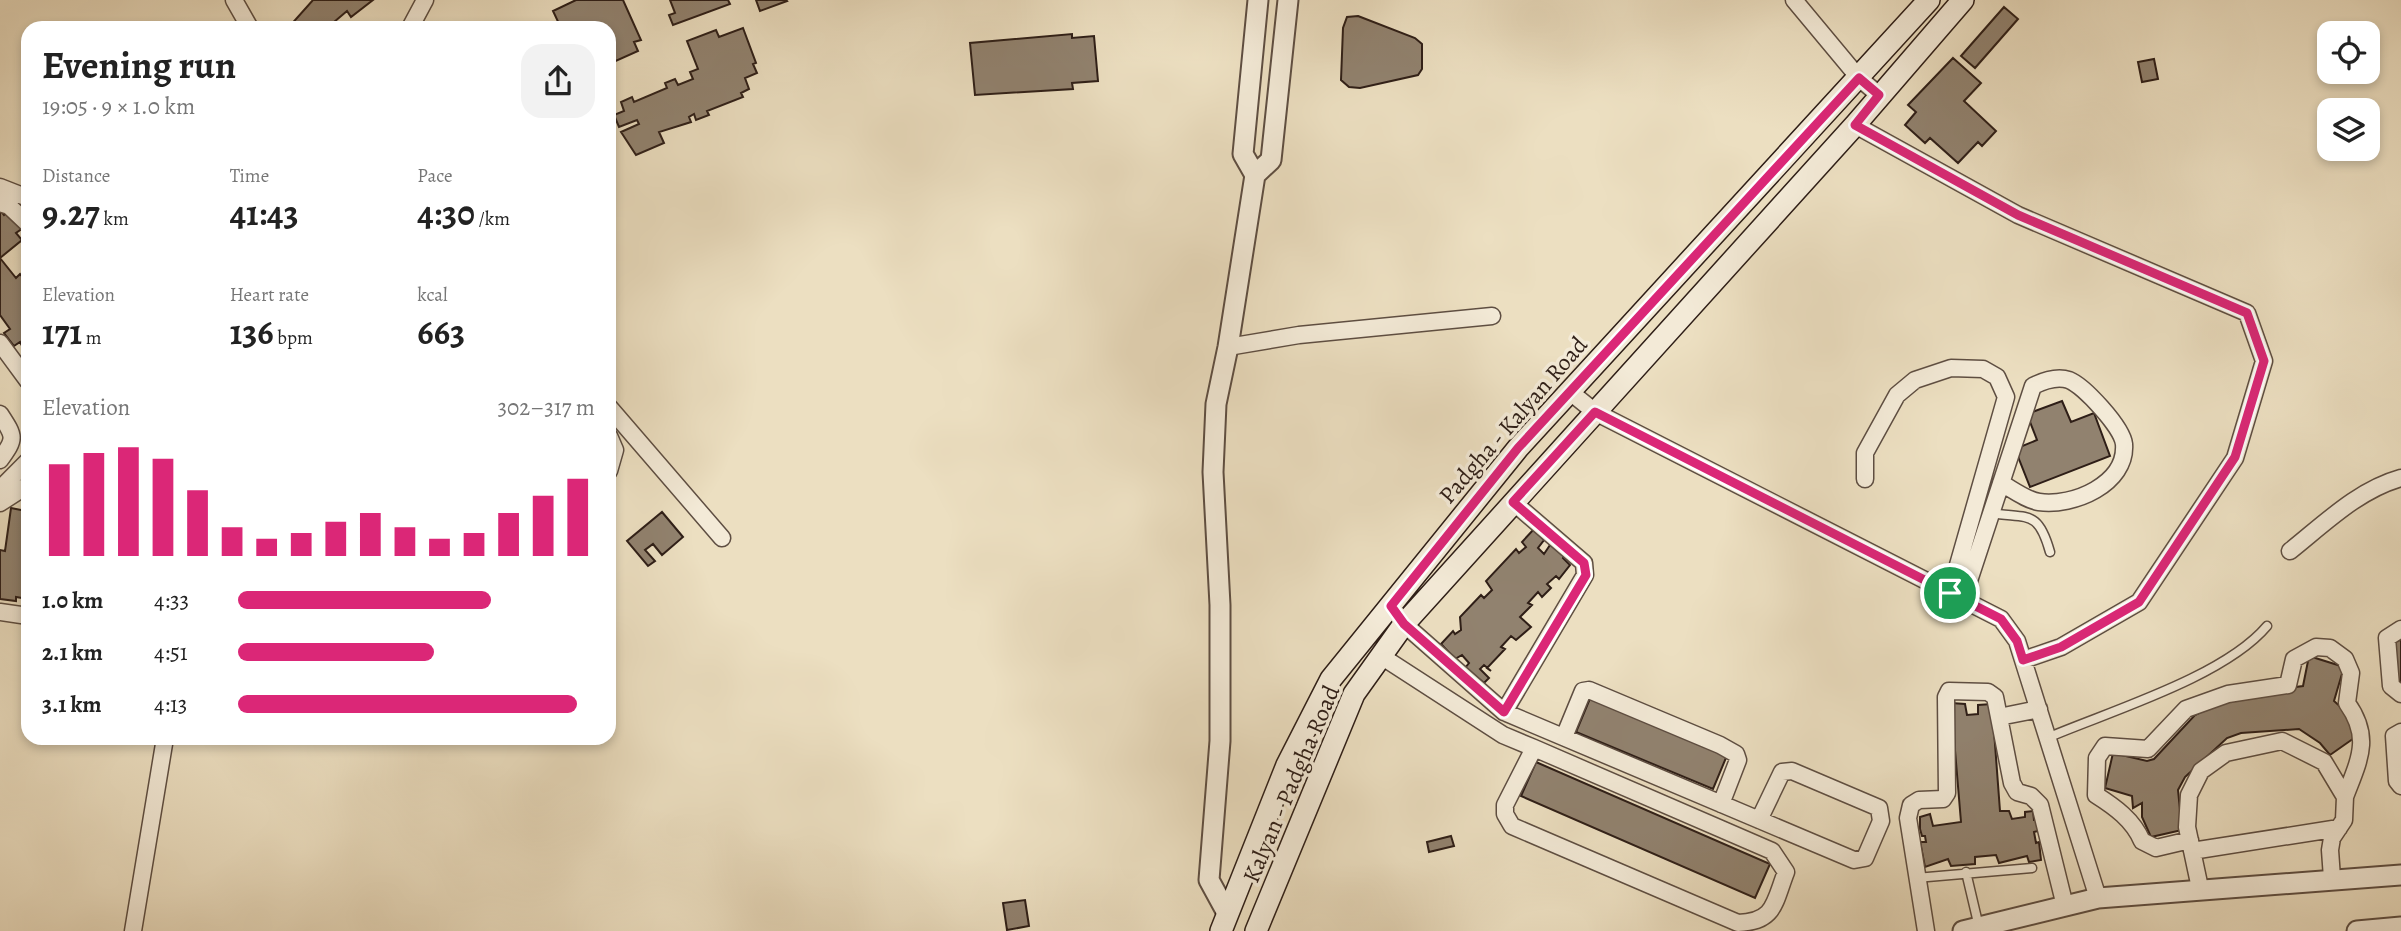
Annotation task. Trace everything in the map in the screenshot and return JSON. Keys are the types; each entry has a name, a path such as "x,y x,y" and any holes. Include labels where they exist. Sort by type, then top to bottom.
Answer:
{"main road":[{"name":"Padgha - Kalyan Road","path":"1224,922 1287,765 1331,679 1518,448 1929,0"},
{"name":"Kalyan - Padgha Road","path":"1256,931 1354,694 1404,624 1855,125 1963,0"},
{"path":"1518,448 1542,471"}],"street":[{"path":"234,0 246,21"},
{"path":"1255,175 1242,154 1258,0"},
{"path":"1224,922 1209,880 1220,741 1220,605 1213,472 1216,404 1228,347 1255,175 1271,160 1288,0"},
{"path":"1794,0 1859,78 1879,95"},
{"path":"415,21 430,1"},
{"path":"1246,120 1276,122"},
{"path":"1855,125 2018,215 2247,313 2264,361 2235,457 2139,602 2061,647 2023,660"},
{"path":"0,187 21,195"},
{"path":"0,203 9,206 21,217"},
{"path":"1228,347 1299,334 1492,316"},
{"path":"0,343 21,372"},
{"path":"1865,479 1865,453 1897,395 1915,380 1951,368 1983,369 1997,377 2006,397 1956,596"},
{"path":"1956,596 1991,513 2033,386 2044,380 2069,380 2105,411 2124,440 2123,461 2107,483 2066,504 2036,502 2001,483"},
{"path":"1569,391 1595,412 2001,619 2017,641 2098,898"},
{"path":"0,414 13,433 13,442 0,460"},
{"path":"616,415 722,538"},
{"path":"616,432 625,425"},
{"path":"0,489 21,468"},
{"path":"2290,551 2344,507 2387,482 2401,478"},
{"path":"0,503 21,490"},
{"path":"1504,712 1586,575 1584,563 1513,502"},
{"path":"0,604 21,606"},
{"path":"1391,606 1404,624 1504,712 1564,737 1721,804 1759,820 1854,860 1865,858 1881,821 1879,808 1792,771 1782,772 1759,820"},
{"path":"0,612 21,615"},
{"path":"2401,629 2387,638 2391,686 2401,694"},
{"path":"2332,878 2330,850 2344,820 2345,797 2363,752 2360,720 2347,703 2351,673 2345,659 2330,648 2316,647 2294,659 2288,685 2228,694 2186,709 2148,748 2105,746 2097,758 2096,795 2116,807 2136,827 2141,841 2155,848 2339,828"},
{"path":"1381,656 1503,735 1534,748 1772,851 1786,872 1769,915 1756,922 1738,923 1511,826 1505,814 1505,805 1534,748"},
{"path":"1564,737 1583,691 1589,690 1708,740 1736,754 1738,760 1721,804"},
{"path":"1926,931 1908,818 1911,805 1919,800 1943,799 1947,793 1946,696 1949,691 1988,692 1995,697 2012,783 2017,792 2031,796 2040,805 2065,906"},
{"path":"1999,718 2039,709"},
{"path":"2401,732 2394,736 2397,780 2401,786"},
{"path":"2200,888 2191,845 2189,795 2201,771 2226,753 2282,741 2324,762 2345,797"},
{"path":"133,931 164,745"},
{"path":"1971,929 2098,898 2401,874"},
{"path":"2357,931 2401,927"}],"lane":[{"path":"1991,513 2031,517 2040,524 2050,552"},
{"path":"2047,737 2217,667 2254,641 2267,626"},
{"path":"1916,878 2032,867"},
{"path":"1966,872 1971,929"}],"building":[{"path":"313,0 373,0 351,17 347,11 335,21 294,21"},
{"path":"576,0 623,0 641,40 634,42 638,51 616,61 616,21 558,21 553,11"},
{"path":"670,0 728,0 730,4 673,25 669,15 675,13"},
{"path":"756,0 786,0 787,1 760,11"},
{"path":"2004,7 2018,19 1975,68 1961,56"},
{"path":"1358,16 1415,38 1422,44 1422,69 1418,75 1360,88 1349,87 1341,80 1343,28 1347,17"},
{"path":"743,28 757,73 745,78 749,89 741,93 743,97 707,111 709,115 696,120 694,114 689,117 691,122 659,132 664,143 636,155 621,132 639,124 637,120 619,127 616,114 624,111 621,102 632,97 634,102 667,88 665,83 675,79 678,85 693,79 690,72 698,69 687,41 716,30 719,37"},
{"path":"1072,34 1072,38 1094,36 1098,81 1072,83 1073,89 975,95 970,43"},
{"path":"1953,58 1981,83 1964,101 1996,131 1982,146 1978,142 1958,163 1930,138 1925,143 1905,125 1916,112 1908,105"},
{"path":"2154,59 2158,79 2142,82 2138,62"},
{"path":"0,210 4,215 9,210 21,225 21,229 16,233 21,241 0,258"},
{"path":"0,258 16,278 21,275 21,344 14,346 4,333 10,329 0,315"},
{"path":"2062,401 2071,422 2094,413 2110,456 2030,487 2015,449 2037,440 2027,414"},
{"path":"11,508 21,510 21,598 16,597 16,601 0,599 0,550 5,551"},
{"path":"662,512 683,537 662,555 653,544 645,550 655,561 648,566 627,541"},
{"path":"1534,529 1544,540 1538,548 1544,554 1552,542 1565,554 1563,558 1570,565 1559,579 1556,576 1547,584 1551,588 1542,597 1538,592 1528,603 1532,605 1520,617 1531,627 1516,640 1511,636 1501,647 1505,649 1487,668 1484,665 1480,669 1489,678 1484,683 1465,668 1469,663 1462,655 1455,659 1441,644 1453,631 1455,634 1461,630 1460,617 1481,595 1484,598 1492,590 1486,581 1516,549 1519,553 1526,547 1522,542"},
{"path":"2401,640 2401,682 2394,683 2390,641"},
{"path":"2309,656 2344,667 2334,701 2344,710 2357,736 2330,755 2320,743 2299,729 2241,733 2227,738 2185,777 2178,790 2182,830 2151,837 2142,817 2142,803 2133,808 2132,796 2105,788 2113,753 2147,761 2154,759 2195,715 2234,695 2303,686"},
{"path":"1591,696 1728,753 1713,789 1576,732"},
{"path":"1951,703 1965,704 1967,715 1978,714 1978,705 1992,704 2000,811 2009,811 2012,819 2025,817 2025,812 2033,811 2034,820 2038,820 2038,831 2034,832 2036,843 2039,842 2041,860 2029,862 2027,856 1999,863 1996,855 1975,857 1975,864 1951,866 1948,859 1925,867 1920,842 1926,842 1920,829 1920,817 1930,814 1933,826 1961,822"},
{"path":"1536,762 1770,864 1755,898 1521,796"},
{"path":"1451,836 1454,846 1429,852 1427,842"},
{"path":"1025,900 1029,926 1007,930 1003,903"}],"route":[{"path":"1859,78 1879,95 1855,125 2018,215 2247,313 2264,361 2235,457 2139,602 2061,647 2023,660 2017,641 2001,619 1950,593 1595,412 1513,502 1584,563 1586,575 1504,712 1404,624 1391,606 1518,448 1859,78"}]}
